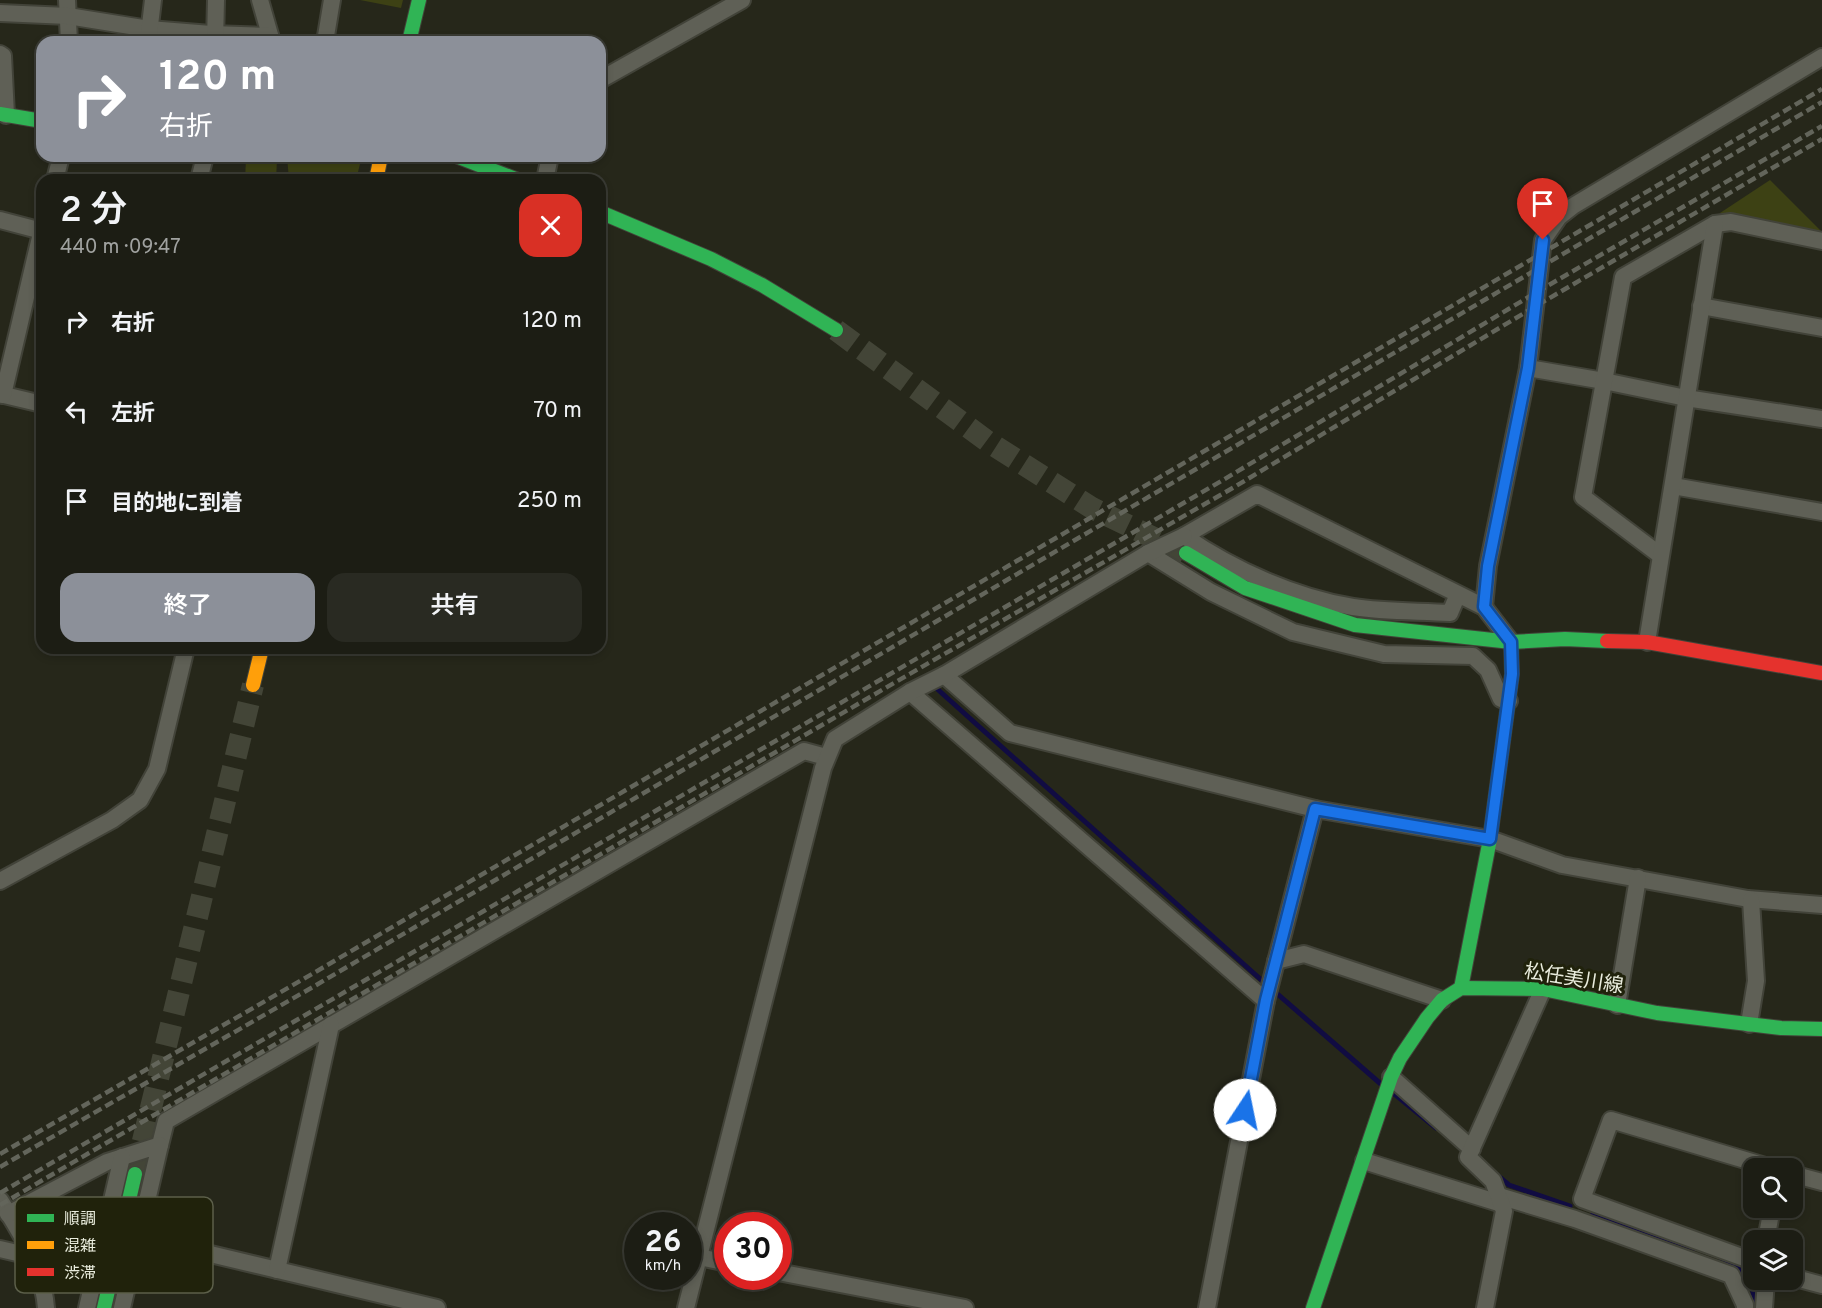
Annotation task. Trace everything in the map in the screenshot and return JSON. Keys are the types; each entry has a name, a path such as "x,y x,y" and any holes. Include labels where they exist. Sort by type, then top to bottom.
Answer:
{"street":[{"path":"149,35 153,0"},
{"path":"215,36 216,0"},
{"path":"260,0 270,36"},
{"path":"326,36 332,0"},
{"path":"410,36 419,0"},
{"path":"606,77 742,0"},
{"path":"68,8 69,36"},
{"path":"0,13 68,8 149,35 171,36"},
{"path":"0,54 3,57 3,115 36,120"},
{"path":"1484,607 1488,566 1528,368 1543,240 1559,217 1573,206 1822,57"},
{"path":"472,162 502,174"},
{"path":"606,215 721,264 762,285 836,330"},
{"path":"0,220 36,229"},
{"path":"1660,555 1583,497 1623,277 1715,224 1731,222 1822,241"},
{"path":"1647,642 1715,224"},
{"path":"36,256 2,395 36,403"},
{"path":"1701,306 1822,328"},
{"path":"1528,368 1686,398 1822,419"},
{"path":"1673,486 1822,512"},
{"path":"702,1245 826,757 835,739 910,692 944,675 1148,553 1185,544 1257,494 1484,607 1511,642 1512,674 1490,839 1461,988 1442,1000 1427,1018 1400,1058 1390,1079 1314,1308"},
{"path":"1185,544 1304,596 1354,607 1450,613 1458,594"},
{"path":"1185,544 1245,588 1355,625 1511,642 1565,639 1647,642 1822,674"},
{"path":"1148,553 1211,592 1293,632 1384,654 1473,656 1488,670 1501,699 1509,701"},
{"path":"0,881 112,820 140,800 157,769 185,654"},
{"path":"253,685 261,654"},
{"path":"944,675 1010,733 1315,809 1490,839 1562,865 1751,900 1822,905"},
{"path":"910,692 1266,1000"},
{"path":"148,1197 166,1121 804,751 826,757"},
{"path":"1207,1308 1266,1000 1315,809"},
{"path":"1617,1005 1638,878"},
{"path":"1749,1024 1756,981 1751,900"},
{"path":"1276,961 1304,954 1442,1000"},
{"name":"松任美川線","path":"1461,988 1543,989 1658,1013 1782,1028 1822,1029"},
{"path":"1485,1308 1504,1211 1493,1181 1468,1157 1543,989"},
{"path":"277,1270 331,1025"},
{"path":"1390,1079 1472,1149"},
{"path":"1575,1219 1611,1120 1743,1159"},
{"path":"27,1197 107,1162 159,1145"},
{"path":"113,1197 122,1157"},
{"path":"1364,1161 1575,1219 1731,1275 1745,1305 1744,1308"},
{"path":"130,1197 135,1174"},
{"path":"1803,1177 1822,1182"},
{"path":"1581,1199 1743,1258"},
{"path":"4,1207 15,1226"},
{"path":"0,1249 15,1253"},
{"path":"213,1255 437,1308"},
{"path":"792,1275 965,1308"},
{"path":"1803,1280 1822,1285"},
{"path":"687,1308 691,1290"},
{"path":"1764,1308 1765,1290"},
{"path":"45,1293 46,1308"},
{"path":"87,1308 90,1293"},
{"path":"104,1308 107,1293"},
{"path":"122,1308 126,1293"}],"green space":[{"path":"360,0 403,0 401,8"},
{"path":"246,162 277,162 276,174 245,174"},
{"path":"288,162 360,162 358,174 288,174"},
{"path":"1770,180 1822,232 1720,213"}],"waterway":[{"path":"935,687 1382,1085"},
{"path":"1392,1092 1436,1128"},
{"path":"1497,1175 1509,1185 1570,1206"},
{"path":"1593,1214 1694,1248"},
{"path":"1720,1257 1734,1265 1746,1277 1753,1292 1754,1308"}],"tunnel":[{"path":"836,330 987,441 1092,508 1185,553"},
{"path":"135,1174 253,685"}],"railway":[{"path":"0,1154 312,974 1822,89"},
{"path":"0,1167 318,984 1822,102"},
{"path":"0,1193 1223,480 1537,292 1822,126"},
{"path":"0,1205 1236,486 1536,306 1822,139"}],"traffic: fast":[{"path":"410,36 419,0"},
{"path":"0,114 36,120"},
{"path":"472,162 502,174"},
{"path":"606,215 711,259 762,285 836,330"},
{"path":"1186,553 1245,588 1355,625 1511,642 1565,639 1607,641"},
{"path":"1461,988 1490,839 1512,674 1511,642"},
{"path":"1313,1308 1391,1077 1400,1058 1427,1018 1442,1000 1461,988 1543,989 1657,1013 1781,1028 1822,1029"},
{"path":"130,1197 135,1174"},
{"path":"104,1308 107,1293"}],"traffic: slow":[{"path":"377,174 380,162"},
{"path":"253,685 261,654"}],"traffic: jam":[{"path":"1607,641 1647,642 1822,673"}],"route":[{"path":"1245,1110 1266,1000 1315,809 1490,839 1512,674 1511,642 1484,607 1488,566 1528,368 1543,240"}]}
